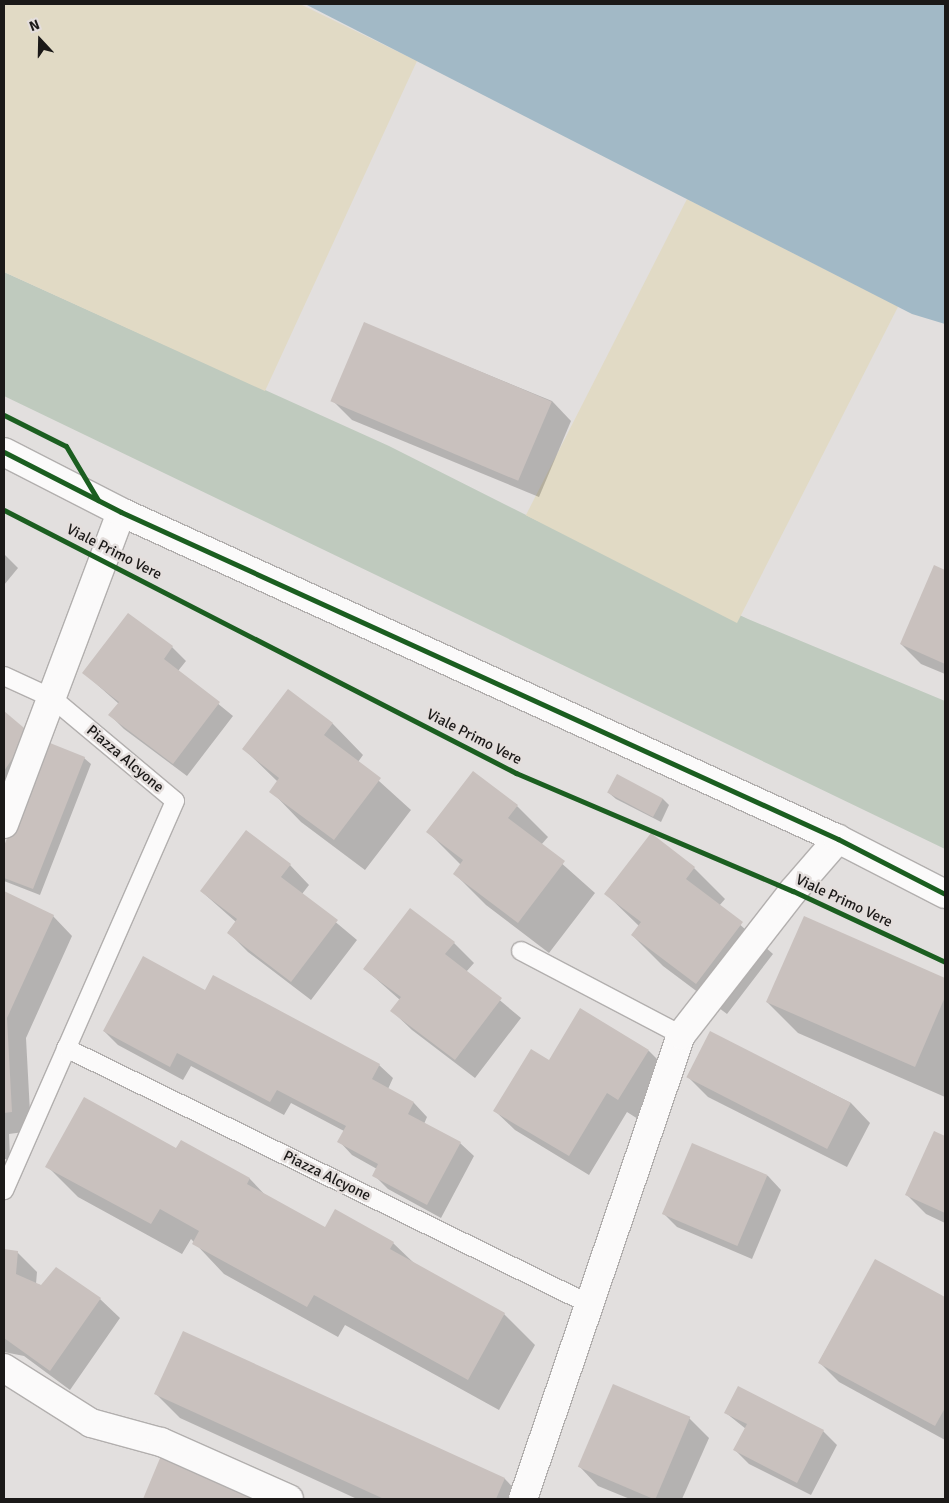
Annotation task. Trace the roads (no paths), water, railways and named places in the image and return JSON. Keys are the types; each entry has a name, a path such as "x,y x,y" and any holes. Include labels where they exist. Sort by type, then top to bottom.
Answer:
{"street":[{"path":"4,452 121,512 838,840 945,894"},
{"path":"4,824 121,512"},
{"name":"Viale Primo Vere","path":"681,1035 793,891 838,840"},
{"path":"523,1499 681,1035"},
{"path":"4,1368 91,1422 161,1442 289,1499"}],"lane":[{"path":"4,676 52,698"},
{"name":"Piazza Alcyone","path":"4,1190 175,801 52,698"},
{"path":"521,951 681,1035"},
{"name":"Piazza Alcyone","path":"66,1048 589,1304"}],"water":[{"path":"305,4 945,4 945,324 912,314"}]}
